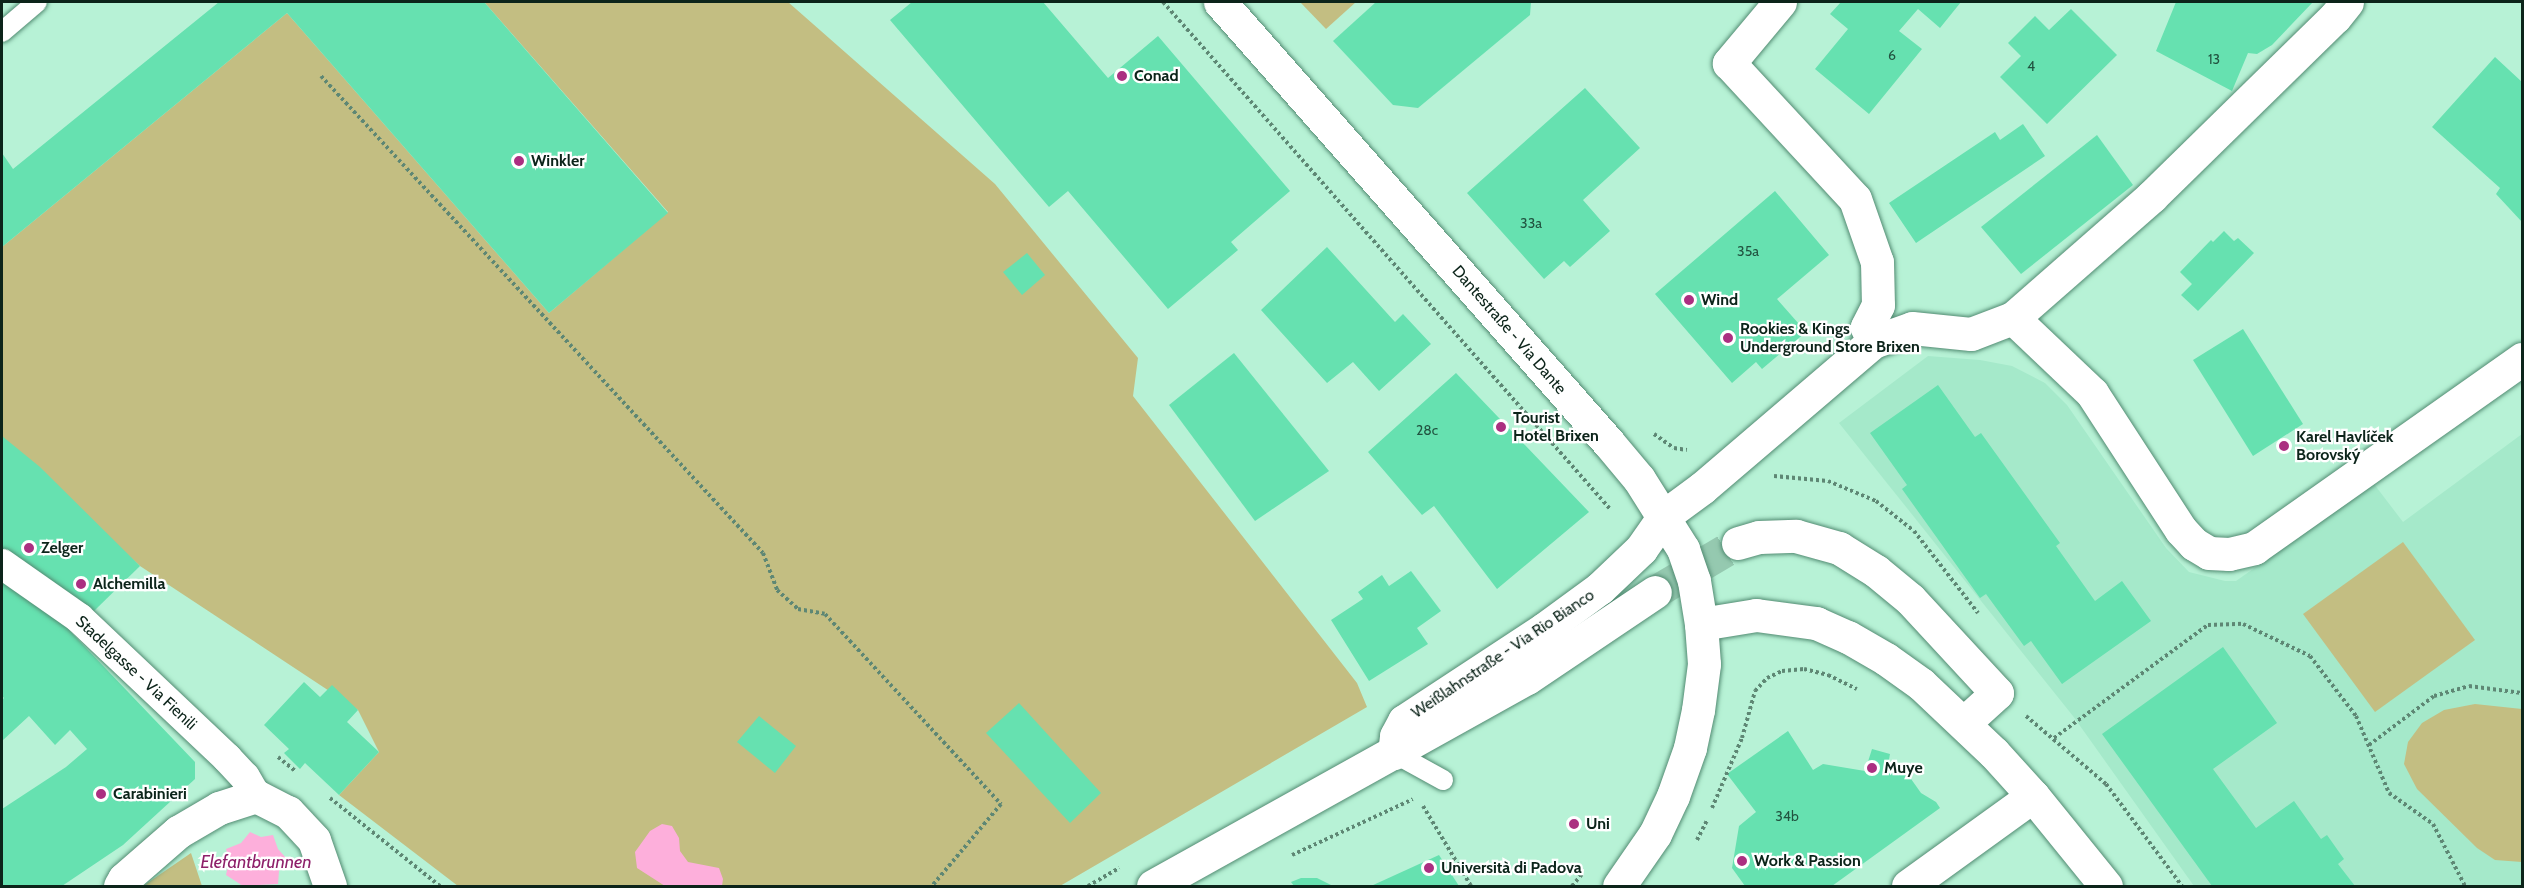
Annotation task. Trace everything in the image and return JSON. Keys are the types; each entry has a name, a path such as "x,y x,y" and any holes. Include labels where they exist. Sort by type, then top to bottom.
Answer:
{"street":[{"name":"Dantestraße - Via Dante","path":"1220,2 1608,442 1639,479 1683,549 1694,582 1701,624 1704,664 1698,710 1690,748 1674,796 1655,834 1619,886"},
{"path":"1780,2 1729,63 1855,198 1876,262 1878,305 1867,327 1873,342 1912,328 1971,334 2013,318 2151,197 2335,18 2347,2"},
{"path":"2013,318 2092,393 2181,530 2194,544 2209,553 2229,554 2253,548 2523,360"},
{"name":"Weißlahnstraße - Via Rio Bianco","path":"1394,753 1396,736 1404,721 1544,629 1600,588 1641,549 1664,516 1702,488 1873,342"},
{"path":"1738,543 1759,537 1796,536 1839,548 1876,571 1910,599 1997,693 1964,723"},
{"name":"Stadelgasse - Via Fienili","path":"2,564 79,618 227,758 245,777 256,796"},
{"path":"1153,886 1527,678 1654,592"},
{"path":"1701,624 1756,615 1816,623 1848,637 1886,659 1921,684 1964,723 2033,796 2106,886"},
{"path":"120,886 124,879 178,832 219,808 256,796 288,812 314,840 330,886"},
{"path":"1908,886 2033,796"}],"lane":[{"path":"2,32 38,2"},
{"path":"1394,753 1443,780"}],"path":[{"path":"1163,2 1630,531 1641,549"},
{"path":"321,76 763,553 777,590 798,609 825,614 1001,804 932,886"},
{"path":"1647,426 1654,435 1674,447 1694,449"},
{"path":"2182,886 2106,784 2054,738 2208,625 2243,624 2310,656 2356,716 2389,793 2433,824 2465,886"},
{"path":"1695,843 1742,738 1755,691 1767,678 1782,671 1804,669 1828,675 1858,690"},
{"path":"2368,745 2434,696 2469,686 2523,693"},
{"path":"1418,797 1471,886"},
{"path":"1572,886 1587,868"}],"shaded area":[{"path":"788,2 995,184 1138,358 1133,396 1357,683 1367,707 1060,886 458,886 339,795 379,752 358,710 140,566 2,440 2,247 287,13 549,313 668,212 485,3"},
{"path":"1300,2 1356,2 1326,29"},
{"path":"1928,356 1980,360 2012,366 2045,383 2067,405 2166,548 2189,572 2225,581 2236,581 2374,484 2403,522 2522,434 2522,886 2194,886 2073,716 1839,423"},
{"path":"2403,542 2475,640 2375,712 2303,614"},
{"path":"2475,704 2522,709 2522,862 2495,860 2477,848 2417,789 2404,764 2408,742 2422,723 2444,710"},
{"path":"191,853 202,886 143,886 146,884"}],"water":[{"path":"662,824 672,826 679,838 680,851 688,862 719,868 723,879 722,886 665,886 637,868 635,852 650,831"},
{"name":"Elefantbrunnen","path":"250,832 261,837 273,835 278,849 287,859 279,871 278,884 243,886 226,875 229,861 226,849 241,843"}],"building":[{"name":"Winkler","path":"219,2 487,2 485,3 668,213 549,313 287,13 2,247 2,153 13,169"},
{"path":"912,2 1043,2 1108,78 1158,36 1290,191 1231,242 1238,250 1168,309 1068,191 1049,207 890,20"},
{"path":"1376,2 1531,2 1530,15 1418,108 1393,105 1333,41"},
{"path":"1841,2 1961,2 1940,28 1918,9 1899,31 1922,49 1869,114 1815,69 1848,29 1830,14"},
{"path":"2176,2 2313,2 2272,45 2257,54 2248,53 2232,91 2156,51"},
{"path":"2071,9 2117,55 2047,124 2000,77 2021,56 2008,43 2035,16 2049,30"},
{"path":"2495,57 2522,82 2522,222 2496,194 2500,188 2432,127"},
{"path":"1585,88 1640,148 1583,200 1610,231 1570,267 1564,261 1544,279 1467,193"},
{"path":"2023,124 2045,156 1916,243 1889,203 1995,132 2000,140"},
{"path":"2097,135 2133,185 2021,274 1981,227"},
{"path":"1775,191 1829,255 1777,299 1806,332 1762,369 1756,362 1732,383 1655,294"},
{"path":"2224,231 2234,241 2238,238 2254,253 2198,311 2181,295 2192,284 2180,272 2211,240 2213,242"},
{"path":"1327,247 1395,322 1403,314 1431,344 1379,391 1353,362 1327,383 1261,310"},
{"path":"1027,253 1045,275 1022,295 1003,272"},
{"path":"2243,329 2303,424 2253,456 2193,360"},
{"path":"1234,353 1329,471 1255,521 1169,405"},
{"path":"1456,373 1589,512 1497,589 1434,506 1422,515 1368,452"},
{"path":"1938,385 1975,437 1981,433 2060,543 2056,546 2095,601 2122,581 2151,621 2062,684 2031,641 2024,646 1986,594 1980,598 1902,489 1907,485 1870,433"},
{"path":"2,436 40,467 140,566 94,611 2,548"},
{"path":"1411,571 1441,611 1417,628 1428,644 1369,681 1331,620 1363,599 1358,592 1382,575 1389,586"},
{"name":"Carabinieri","path":"2,582 65,626 195,762 195,779 123,845 62,886 2,886 2,809 66,767 87,749 70,730 55,745 29,716 2,741 2,700 4,698 2,696"},
{"path":"2223,647 2277,723 2213,769 2256,828 2294,801 2321,839 2327,835 2344,859 2338,864 2355,886 2212,886 2102,734"},
{"path":"304,682 320,697 332,685 358,710 347,722 379,752 339,795 305,763 300,769 284,753 289,749 264,725"},
{"path":"1019,703 1101,793 1070,823 986,733"},
{"path":"759,716 796,746 775,773 737,742"},
{"path":"1788,731 1813,770 1823,764 1865,771 1872,749 1890,754 1888,765 1904,769 1921,793 1936,802 1940,808 1832,886 1745,886 1732,868 1739,826 1756,812 1727,774"},
{"name":"Università di Padova","path":"1439,855 1459,886 1371,886"},
{"path":"1301,878 1317,878 1333,886 1294,886 1291,882"}],"tunnel":[{"path":"1655,592 1738,543"}],"place":[{"name":"Conad","path":"1122,76"},
{"name":"Winkler","path":"519,161"},
{"name":"Wind","path":"1689,300"},
{"name":"Rookies & Kings Underground Store Brixen","path":"1728,338"},
{"name":"Tourist Hotel Brixen","path":"1501,427"},
{"name":"Karel Havlíček Borovský","path":"2284,446"},
{"name":"Zelger","path":"29,548"},
{"name":"Alchemilla","path":"81,584"},
{"name":"Muye","path":"1872,768"},
{"name":"Carabinieri","path":"101,794"},
{"name":"Uni","path":"1574,824"},
{"name":"Work & Passion","path":"1742,861"},
{"name":"Università di Padova","path":"1429,868"}]}
